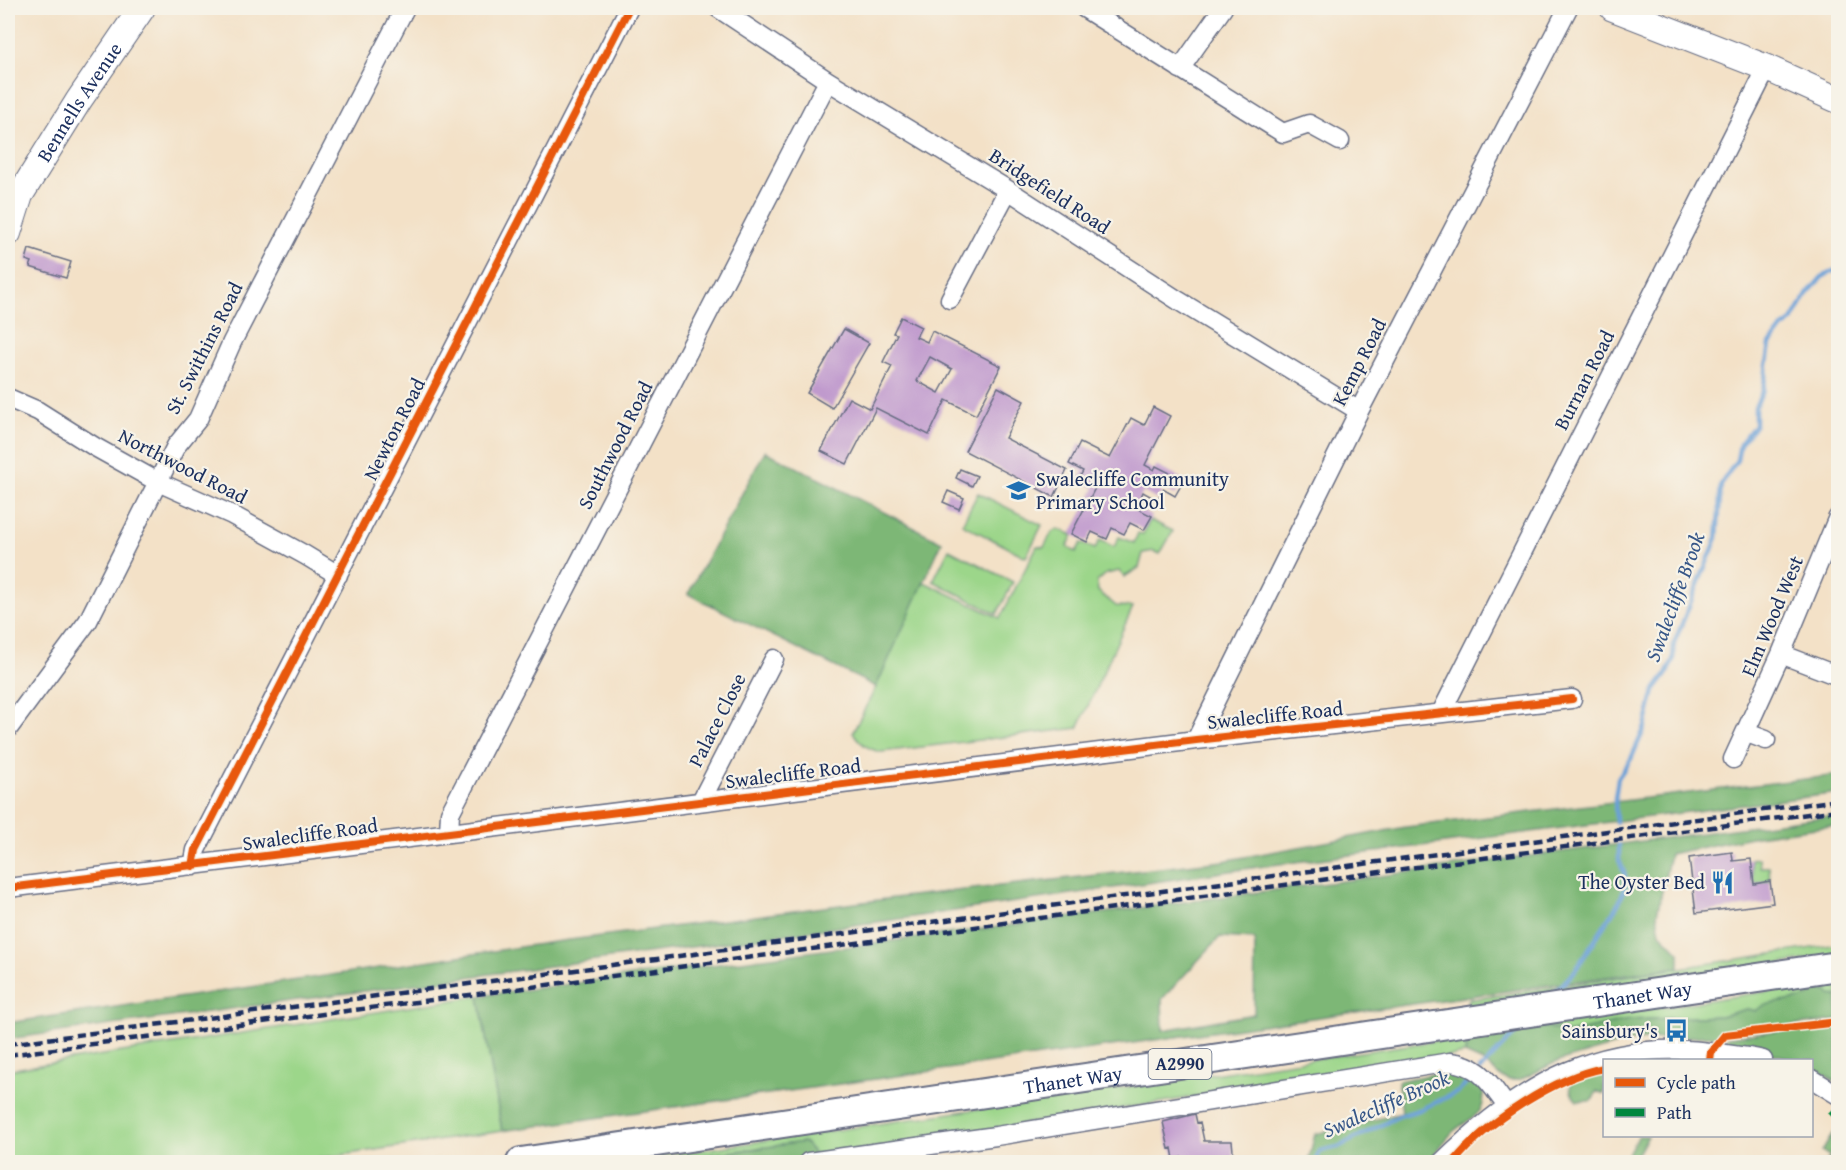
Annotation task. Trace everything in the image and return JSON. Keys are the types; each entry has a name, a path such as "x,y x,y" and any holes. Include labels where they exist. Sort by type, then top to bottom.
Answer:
{"main road":[{"name":"Thanet Way","path":"521,1162 1839,966"}],"street":[{"name":"Bennells Avenue","path":"8,234 20,195 78,99 142,8"},
{"name":"St. Swithins Road","path":"8,729 88,621 176,446 198,419 231,342 405,8"},
{"name":"Newton Road","path":"193,867 196,850 629,8"},
{"name":"Bridgefield Road","path":"718,8 828,81 1008,190 1179,301 1359,411"},
{"path":"1084,8 1180,69 1279,142 1309,124 1340,141"},
{"path":"1180,69 1223,8"},
{"name":"Kemp Road","path":"1196,741 1359,411 1568,8"},
{"path":"1613,8 1767,68 1839,100"},
{"name":"Burnan Road","path":"1441,713 1767,68"},
{"name":"Southwood Road","path":"449,832 450,813 828,81"},
{"path":"950,299 1008,190"},
{"name":"Northwood Road","path":"8,398 38,411 95,447 158,482 232,515 338,575"},
{"name":"Elm Wood West","path":"1733,759 1747,733 1839,517"},
{"path":"1781,654 1839,676"},
{"name":"Palace Close","path":"701,801 773,658"},
{"name":"Swalecliffe Road","path":"8,888 193,867 449,832 1196,741 1576,700"},
{"path":"1747,733 1766,740"},
{"path":"1607,1059 1632,1053 1690,1050 1756,1059"},
{"path":"1442,1162 1506,1105 1544,1082 1582,1065 1603,1060"},
{"path":"808,1162 996,1136 1450,1062 1476,1069 1506,1105"},
{"path":"1813,1079 1839,1095"}],"green space":[{"path":"765,451 942,542 876,687 688,594"},
{"path":"978,493 1042,525 1026,557 962,524"},
{"path":"1150,520 1173,531 1160,554 1154,551 1143,553 1139,568 1124,577 1119,571 1106,574 1097,582 1098,591 1116,606 1133,607 1078,728 881,752 858,740 853,732 876,687 922,581 1000,618 1037,546 1044,547 1052,532 1058,529 1073,535 1067,547 1076,552 1081,543 1095,549 1100,540 1114,547 1119,537 1134,543 1138,533 1143,534"},
{"path":"949,549 1013,582 997,614 933,581"},
{"path":"1838,775 1838,793 1272,865 899,919 8,1039 8,1023 554,942 902,897 1223,861 1406,827"},
{"path":"1838,815 1838,825 1756,836 1670,854 1657,914 1660,933 1679,952 1679,967 502,1131 479,996","holes":["1220,937 1255,939 1254,1014 1163,1030 1162,999"]},
{"path":"1759,858 1760,867 1769,867 1770,881 1754,884 1751,859"},
{"path":"1838,944 1838,955 1675,980 1468,1006 1468,1000"},
{"path":"1838,981 1838,996 1815,997 1768,1005 1756,1011 1747,1009 1721,1016 1630,1020 1569,1033 1547,1027 1468,1040 1465,1054 817,1157 804,1142 657,1162 622,1162"},
{"path":"1818,991 1828,991 1830,995 1838,996 1838,1020 1711,1036 1643,1039 1554,1063 1520,1080 1501,1077 1485,1063 1465,1054 1468,1040 1547,1027 1569,1033 1630,1020 1721,1016 1747,1009 1756,1011 1769,1004 1803,998"},
{"path":"479,996 502,1131 295,1162 8,1162 8,1070"},
{"path":"1838,1024 1838,1083 1813,1069 1813,1059 1793,1059 1725,1041 1728,1037"},
{"path":"1458,1069 1469,1075 1482,1090 1481,1109 1451,1134 1428,1162 1308,1162 1315,1134 1402,1113 1398,1081"},
{"path":"1603,1070 1603,1094 1597,1091 1592,1101 1577,1101 1571,1085 1572,1078"},
{"path":"1838,1130 1838,1162 1827,1162 1830,1156 1822,1152 1832,1135"},
{"path":"1637,1137 1647,1137 1633,1162 1623,1162"},
{"path":"804,1142 817,1157 781,1162 657,1162"}],"building":[{"path":"29,249 71,262 66,278 30,267 32,262 26,260"},
{"path":"901,317 921,327 916,337 927,342 932,331 1001,366 976,415 946,400 929,435 876,408 847,464 821,451 849,398 870,409 892,366 883,362 897,334 893,333","holes":["930,357 952,369 939,393 917,381"]},
{"path":"844,329 869,343 832,408 807,393"},
{"path":"998,387 1024,401 1005,438 1067,470 1054,497 965,451"},
{"path":"1153,407 1170,416 1145,465 1154,470 1156,466 1184,480 1175,496 1163,489 1157,500 1143,492 1136,508 1152,516 1144,530 1130,523 1124,534 1112,528 1107,539 1092,532 1087,542 1071,534 1095,488 1078,480 1083,471 1069,464 1080,443 1110,458 1131,418 1144,425"},
{"path":"960,469 977,476 972,486 956,478"},
{"path":"948,491 964,498 959,509 943,502"},
{"name":"The Oyster Bed","path":"1732,852 1733,861 1751,859 1754,884 1770,881 1773,903 1696,913 1689,858"},
{"path":"1195,1114 1197,1123 1200,1122 1204,1141 1232,1141 1234,1161 1242,1160 1242,1162 1183,1162 1183,1157 1174,1159 1172,1148 1169,1149 1163,1122"}],"waterway":[{"name":"Swalecliffe Brook","path":"1616,823 1615,798 1618,778 1631,759 1645,727 1654,691 1666,675 1673,660 1674,643 1717,538 1721,484 1737,460 1740,444 1755,425 1755,407 1763,391 1770,344 1782,328 1792,321 1808,293 1822,277 1838,269"},
{"name":"Swalecliffe Brook","path":"1549,998 1574,972 1620,901 1625,886 1625,875 1619,860 1619,845"},
{"name":"Swalecliffe Brook","path":"1480,1070 1524,1024"},
{"name":"Swalecliffe Brook","path":"1315,1162 1320,1151 1338,1147 1399,1116 1419,1110 1458,1092 1474,1076"}],"railway":[{"path":"8,1044 1838,800"},
{"path":"8,1055 539,986 1838,810"}],"marked path":[{"path":"1830,1111 1838,1119"}],"cycle path":[{"path":"193,866 196,850 629,8"},
{"path":"8,888 1196,740 1572,699"},
{"path":"1710,1059 1711,1052 1725,1035 1838,1022"},
{"path":"1454,1162 1484,1132 1522,1104 1564,1081 1603,1068"}],"place":[{"name":"Swalecliffe Community Primary School","path":"1018,491"},
{"name":"The Oyster Bed","path":"1723,882"},
{"name":"Sainsbury's","path":"1676,1031"}]}
